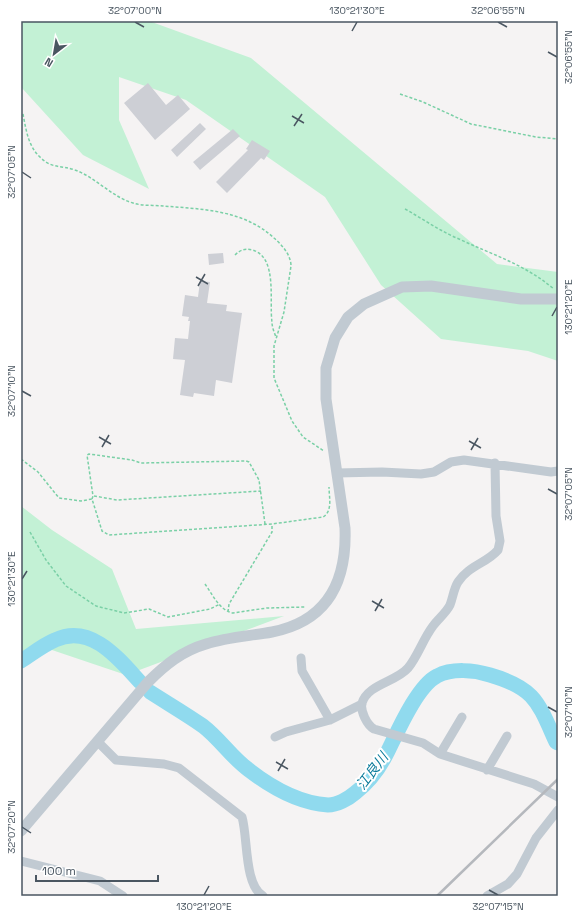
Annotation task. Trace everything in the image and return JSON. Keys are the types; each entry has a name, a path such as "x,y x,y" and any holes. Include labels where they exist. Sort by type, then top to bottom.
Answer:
{"street":[{"path":"21,831 148,682 172,660 205,644 284,628 306,619 317,611 326,601 342,572 346,549 345,528 326,400 326,368 335,338 348,317 364,304 402,287 431,286 521,300 558,299"},
{"path":"337,473 382,472 421,474 434,472 451,462 464,460 546,471 558,471"},
{"path":"275,737 286,732 330,720 362,704 371,691 401,675 408,668 432,626 449,606 457,582 474,565 490,557 498,550 500,541 496,516 495,463"},
{"path":"301,658 302,671 330,720"},
{"path":"362,704 369,726 388,735 423,743 440,754 534,784 558,797"},
{"path":"440,754 462,717"},
{"path":"487,770 507,736"},
{"path":"97,741 116,760 164,764 179,768 242,817 245,828 250,878 260,894 263,896"},
{"path":"487,896 508,884 517,874 536,838 558,810"},
{"path":"21,861 100,881 124,896"}],"path":[{"path":"400,94 471,124 558,140"},
{"path":"22,114 27,136 37,154 55,167 74,169 132,203 208,209 230,214 252,222 280,243 291,260 288,292 276,337 273,359 274,378 292,421 303,437 322,450 335,455"},
{"path":"405,209 458,239 508,259 539,277 558,293"},
{"path":"235,255 244,249 249,249 255,251 267,262 270,271 272,324 276,337"},
{"path":"265,524 259,480 250,462 141,463 94,453 87,455 93,496 92,499 102,532 109,535 272,524 321,518 327,515 330,508 328,480"},
{"path":"21,459 38,472 59,498 81,501 92,499"},
{"path":"93,496 117,500 261,490"},
{"path":"228,612 229,604 272,532 272,524"},
{"path":"30,532 46,560 66,586 96,606 124,613 148,609 168,617 210,609 220,604"},
{"path":"205,584 228,612 233,613 267,608 302,606 317,611"}],"green space":[{"path":"21,21 149,21 251,58 497,264 558,272 558,361 528,351 441,339 381,285 325,197 186,100 119,77 119,120 149,189 83,155 21,87"},
{"path":"21,506 52,530 112,569 136,629 284,616 126,675 49,649 21,657"}],"building":[{"path":"148,83 166,105 178,95 190,109 155,140 124,103"},
{"path":"200,123 206,129 177,157 171,150"},
{"path":"233,129 240,136 200,170 193,162"},
{"path":"252,140 270,151 264,160 261,158 227,193 216,182 248,150 246,149"},
{"path":"223,253 224,263 209,265 208,254"},
{"path":"200,281 210,282 207,303 227,305 226,311 242,313 232,383 216,380 214,396 194,393 193,397 180,395 185,360 173,359 175,338 188,339 189,317 182,316 185,295 198,297"}],"waterway":[{"name":"江良川","path":"21,661 55,640 68,636 81,636 103,646 123,663 140,682"},
{"name":"江良川","path":"150,692 203,726 243,765 258,776 276,788 296,798 317,804 331,805 339,803 360,789 369,780 384,759 415,699 430,681 443,673 456,671 477,672 517,685 533,698 544,716 556,742 558,743"}],"railway":[{"path":"437,896 558,779"}]}
